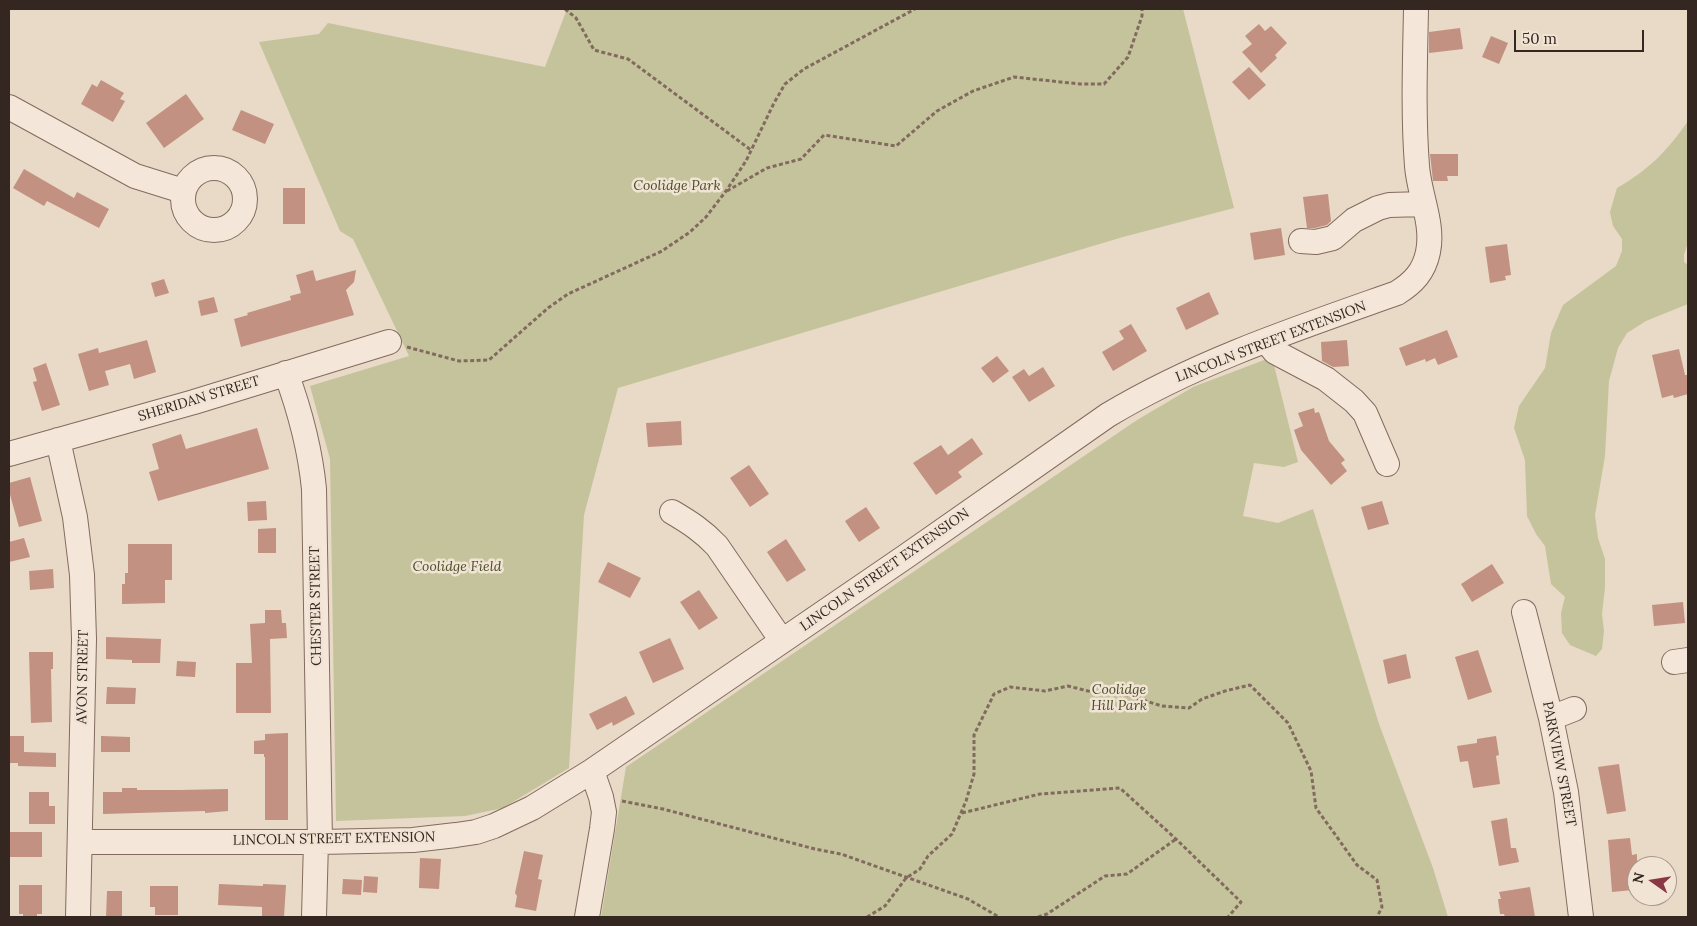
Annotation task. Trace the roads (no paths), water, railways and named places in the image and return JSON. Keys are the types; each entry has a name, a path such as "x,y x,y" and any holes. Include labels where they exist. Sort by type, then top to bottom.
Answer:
{"street":[{"name":"LINCOLN STREET EXTENSION","path":"80,842 413,840 476,832 494,826 525,812 592,771 1108,415 1188,372 1396,293 1414,282 1420,273 1428,251 1428,222 1417,167 1415,133 1416,9"},
{"path":"9,107 135,176 183,191"},
{"path":"1300,241 1316,242 1333,238 1354,220 1388,205 1424,204"},
{"path":"1266,341 1275,352 1326,379 1354,401 1365,413 1387,464"},
{"name":"SHERIDAN STREET","path":"9,454 194,402 389,342"},
{"name":"CHESTER STREET","path":"286,373 307,440 314,489 318,841 314,917"},
{"name":"AVON STREET","path":"58,440 75,517 82,575 84,639 78,917"},
{"path":"672,512 704,532 717,546 782,641"},
{"name":"PARKVIEW STREET","path":"1524,612 1551,718 1571,825 1581,917"},
{"path":"1551,718 1574,709"},
{"path":"587,917 604,812 602,797 592,771"}],"park label":[{"name":"Coolidge Park","path":"677,186"},
{"name":"Coolidge Field","path":"457,567"},
{"name":"Coolidge Hill Park","path":"1119,698"}]}
